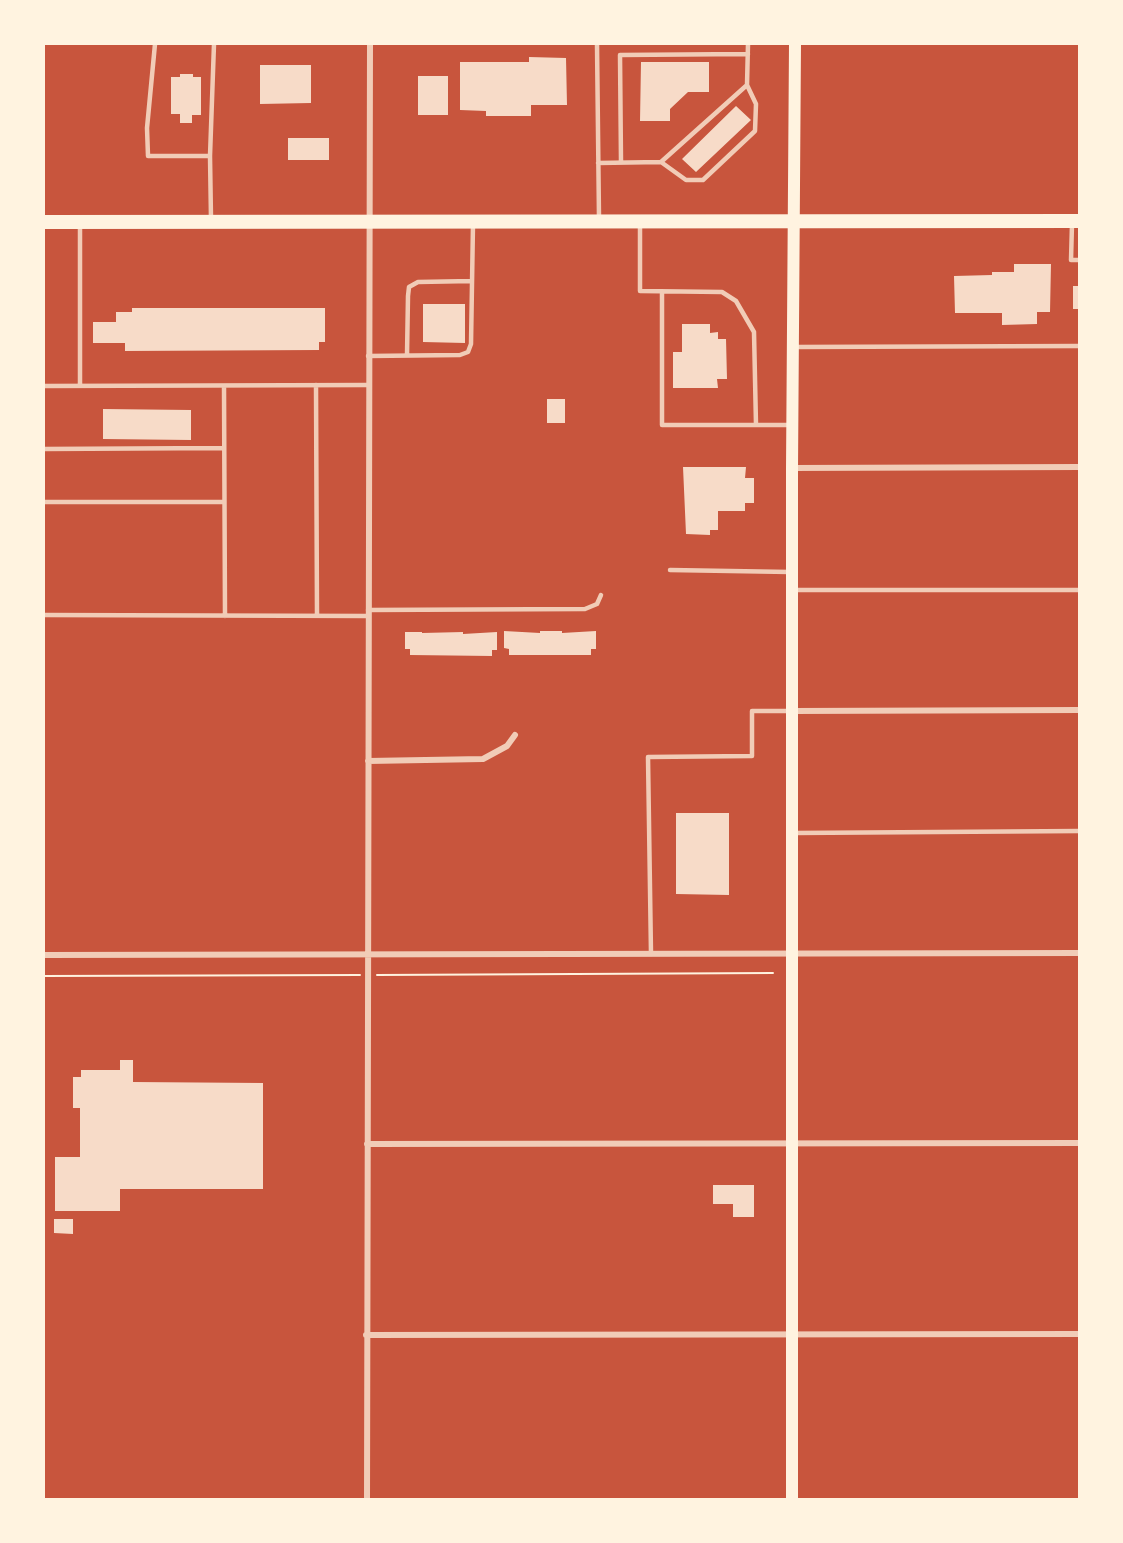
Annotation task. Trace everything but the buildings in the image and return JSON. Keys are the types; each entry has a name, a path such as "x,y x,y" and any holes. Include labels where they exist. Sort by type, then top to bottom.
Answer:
{"main road":[{"path":"792,1500 792,468 795,44"},
{"path":"44,222 1076,221"}],"street":[{"path":"367,1500 370,44"},
{"path":"792,468 1080,468"},
{"path":"793,711 1080,710"},
{"path":"368,761 483,759 507,746 515,735"},
{"path":"44,955 1080,953"},
{"path":"367,1144 1080,1143"},
{"path":"366,1335 1080,1334"}],"lane":[{"path":"155,44 147,128 148,156 210,156"},
{"path":"211,221 210,156 214,44"},
{"path":"597,44 599,221"},
{"path":"598,163 661,162 686,180 703,180 755,131 756,104 747,85 748,44"},
{"path":"621,162 620,55 748,54"},
{"path":"661,162 747,85"},
{"path":"368,356 460,355 468,352 471,344 473,221"},
{"path":"640,221 640,291 722,292 736,301 754,332 756,425"},
{"path":"1076,221 1071,260 1080,260"},
{"path":"80,222 80,386"},
{"path":"407,356 410,287 418,282 472,281"},
{"path":"662,292 663,425 793,426"},
{"path":"793,347 1080,346"},
{"path":"44,386 368,386"},
{"path":"224,386 225,616"},
{"path":"316,386 316,616"},
{"path":"44,448 224,448"},
{"path":"44,502 224,502"},
{"path":"670,570 793,572"},
{"path":"793,590 1080,590"},
{"path":"44,615 316,616 585,609 597,604 601,595"},
{"path":"651,954 648,757 752,756 752,711 793,711"},
{"path":"792,833 1080,831"}],"path":[{"path":"44,976 773,973"}]}
